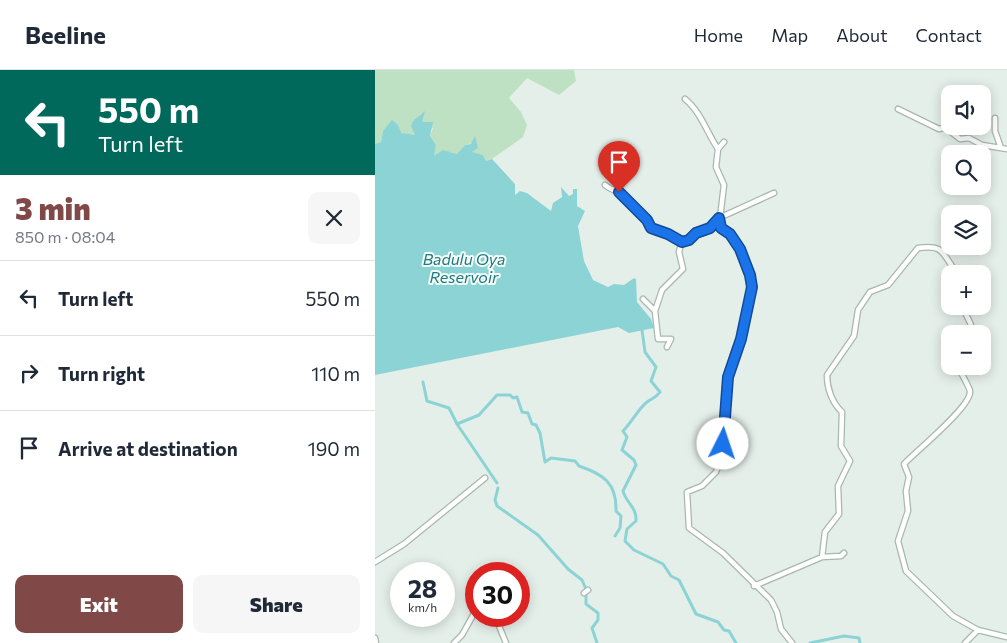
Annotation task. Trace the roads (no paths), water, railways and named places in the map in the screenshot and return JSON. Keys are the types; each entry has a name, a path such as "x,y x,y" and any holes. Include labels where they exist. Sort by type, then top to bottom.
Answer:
{"street":[{"path":"685,99 692,105 709,131 718,150"},
{"path":"898,108 939,129 947,125 951,132 960,139 969,138 982,146 1007,149"},
{"path":"995,118 995,132 1001,148"},
{"path":"724,142 718,150 716,167 724,185 719,218 721,228 730,234 740,249 750,275 752,287 741,339 728,377 723,453 716,472 702,486 687,492 687,522 689,528 729,559 753,586 775,606 781,629 792,643"},
{"path":"605,185 628,199 647,220 651,228 668,234 682,242 689,240 696,233 710,228 719,218 775,193"},
{"path":"667,346 671,339 658,339 655,312 663,290 683,269 679,252 682,242"},
{"path":"822,558 825,532 839,514 838,486 850,461 841,446 842,412 834,404 827,383 827,376 854,336 858,310 870,292 888,285 918,248 934,246 940,249 952,265"},
{"path":"643,300 655,312"},
{"path":"962,375 970,392 969,398 952,418 904,464 909,477 906,490 908,511 898,541 906,572 953,616 978,630 1007,637"},
{"path":"375,562 404,544 485,478"},
{"path":"753,586 822,558 841,556 844,553"},
{"path":"454,643 466,627"},
{"path":"499,627 506,643"},
{"path":"965,643 978,630"},
{"path":"375,638 376,643"}],"water":[{"name":"Badulu Oya Reservoir","path":"425,111 422,122 433,122 430,136 436,145 434,156 443,150 457,154 465,145 471,144 475,136 478,148 472,152 483,155 486,161 492,159 515,184 515,195 520,191 527,193 551,211 553,203 562,197 561,187 569,196 573,194 573,189 577,189 577,206 585,211 578,226 584,261 593,280 608,287 614,284 624,285 634,278 636,279 637,302 651,319 654,328 629,333 618,327 375,375 375,144 381,142 383,131 392,120 398,125 402,134 415,135 411,126 413,121"}],"waterway":[{"path":"642,330 645,352 656,367 651,381 660,392 644,405 623,431 627,437 622,450 634,460 636,465 623,491 636,516 636,521 627,529 625,541 634,550 663,564 671,576 679,580 696,614 718,622 724,630 729,631 736,643"},
{"path":"423,382 427,401 449,408 457,424 497,483"},
{"path":"457,424 479,415 497,395 517,397 522,412 528,413 532,424 536,425 540,433 545,462 551,458 575,461 579,466 595,472 607,481 614,493 616,511 621,516 620,528 615,536"},
{"path":"498,488 495,500 497,506 538,535 568,569 582,580 586,589 586,604 598,613 598,620 592,628 597,643"},
{"path":"810,643 844,636 859,638 860,643"}]}
